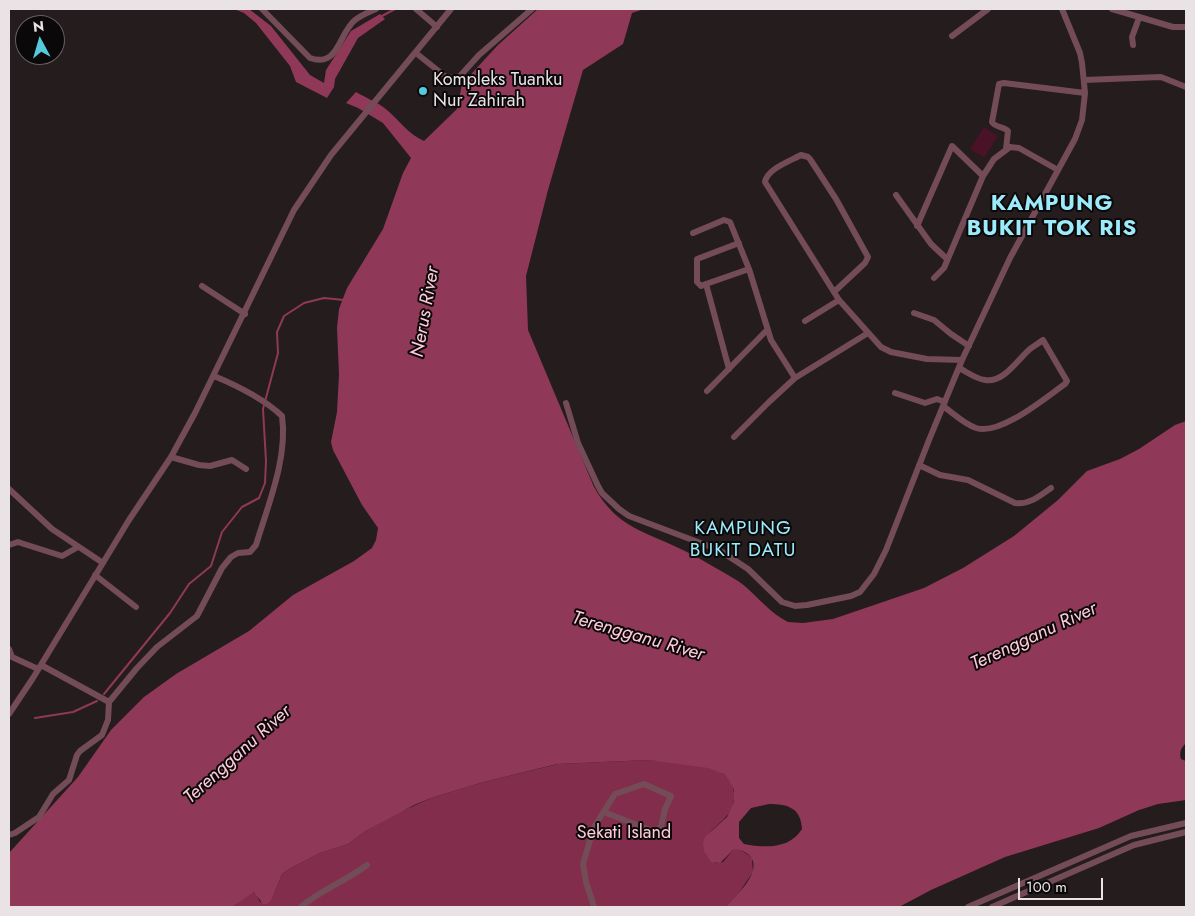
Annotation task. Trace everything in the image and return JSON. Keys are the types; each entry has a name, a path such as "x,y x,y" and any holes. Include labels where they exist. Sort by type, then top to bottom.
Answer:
{"street":[{"path":"262,9 310,58 321,61 329,58 355,20 376,9"},
{"path":"416,9 436,27"},
{"path":"9,714 129,520 171,457 245,314 294,210 331,155 451,9"},
{"path":"416,53 446,78 456,78 479,55 532,9"},
{"path":"952,36 988,9"},
{"path":"566,403 578,443 598,486 602,493 629,516 719,550 748,569 787,605 807,605 851,596 860,592 874,574 886,550 962,360 1010,258 1075,139 1082,120 1085,93 1080,53 1062,9"},
{"path":"1112,9 1173,27 1186,26"},
{"path":"1133,45 1132,37 1139,18"},
{"path":"1084,80 1161,77 1186,88"},
{"path":"1006,149 1008,131 994,126 992,122 999,84 1004,83 1085,93"},
{"path":"917,226 952,146 983,176"},
{"path":"934,278 943,270 983,176 994,158 1006,149 1014,147 1023,149 1058,170"},
{"path":"835,291 865,264 868,257 867,252 808,156 801,155 770,173 765,182 840,300 868,334 881,347 891,352 927,359 962,360"},
{"path":"896,195 936,250 947,259"},
{"path":"693,233 727,220 730,222 749,269 767,330 776,349 795,378"},
{"path":"739,243 697,259 697,282 701,286 749,269"},
{"path":"706,284 729,369"},
{"path":"202,286 245,314"},
{"path":"805,321 840,300"},
{"path":"914,313 934,320 969,346"},
{"path":"707,391 767,330"},
{"path":"734,437 795,378 868,334"},
{"path":"895,393 925,403 937,399 969,425 990,429 1026,411 1067,381 1043,340 1006,373 993,380 984,380 959,368"},
{"path":"9,835 39,817 53,794 69,780 77,755 102,735 108,720 109,702 157,647 197,616 222,568 231,557 238,553 250,552 256,545 280,461 284,435 282,416 260,399 230,382 214,376"},
{"path":"171,457 210,466 232,460 246,468"},
{"path":"919,465 940,474 968,480 1015,503 1022,504 1031,501 1051,488"},
{"path":"9,489 52,529 103,563"},
{"path":"9,545 12,543 24,544 62,556 78,547"},
{"path":"95,575 136,607"},
{"path":"9,649 12,657 39,667 109,702"},
{"path":"594,907 586,882 583,864 594,827 615,794 644,784 671,796 665,809 661,827 655,832 604,812"},
{"path":"968,907 1131,836 1186,823"},
{"path":"992,907 1134,845 1186,832"},
{"path":"301,907 315,896 366,865"}],"shaded area":[{"path":"984,127 998,136 984,158 970,149"}],"green space":[{"name":"Sekati Island","path":"649,760 700,765 725,775 731,783 734,799 731,810 711,831 715,863 723,862 733,850 738,850 752,858 753,872 738,894 725,907 232,907 252,892 256,893 260,902 272,899 282,874 289,869 320,853 348,844 364,832 398,813 431,798 480,783 558,764"}],"water":[{"path":"234,9 249,9 271,26 310,75 324,83 326,70 351,31 380,14 385,19 358,38 335,79 334,87 327,98 296,82 290,66 256,23 244,13"},
{"path":"538,9 644,9 632,13 623,44 583,70 548,190 526,276 528,330 594,487 603,501 613,512 634,527 692,554 738,581 770,610 788,622 803,623 833,619 924,588 963,568 1014,536 1058,500 1087,471 1120,459 1175,425 1186,421 1186,743 1180,754 1181,759 1186,761 1186,800 1158,804 1139,810 1099,828 1005,857 931,890 899,907 725,907 742,889 752,874 754,867 753,860 748,854 739,850 733,850 720,863 711,862 704,851 703,843 705,837 727,817 734,802 734,790 724,774 708,768 649,760 557,764 480,783 414,805 364,832 348,844 320,853 289,869 282,874 272,899 267,904 263,904 254,892 232,907 9,907 9,853 78,777 111,730 144,697 176,674 249,631 293,595 354,561 372,548 376,540 378,528 362,505 333,450 331,442 337,412 339,374 337,328 339,309 347,288 383,229 403,173 411,158 383,123 346,103 356,92 384,107 409,131 424,141 457,109 462,84 498,45","holes":["769,804 788,806 796,812 802,829 797,836 784,844 776,846 744,844 739,838 739,822 751,808"]}],"waterway":[{"path":"382,16 395,9"},
{"path":"104,694 170,613 189,584 211,566 222,532 242,507 259,498 265,483 266,461 263,409 278,353 277,332 284,316 304,303 324,298 344,300"},
{"path":"35,718 73,712 97,701"}],"place":[{"name":"Kompleks Tuanku Nur Zahirah","path":"423,91"}],"district":[{"name":"KAMPUNG BUKIT TOK RIS","path":"1052,218"},
{"name":"KAMPUNG BUKIT DATU","path":"743,540"}],"water label":[{"name":"Nerus River","path":"426,312"},
{"name":"Terengganu River","path":"638,637"},
{"name":"Terengganu River","path":"1034,637"},
{"name":"Terengganu River","path":"238,755"}]}
